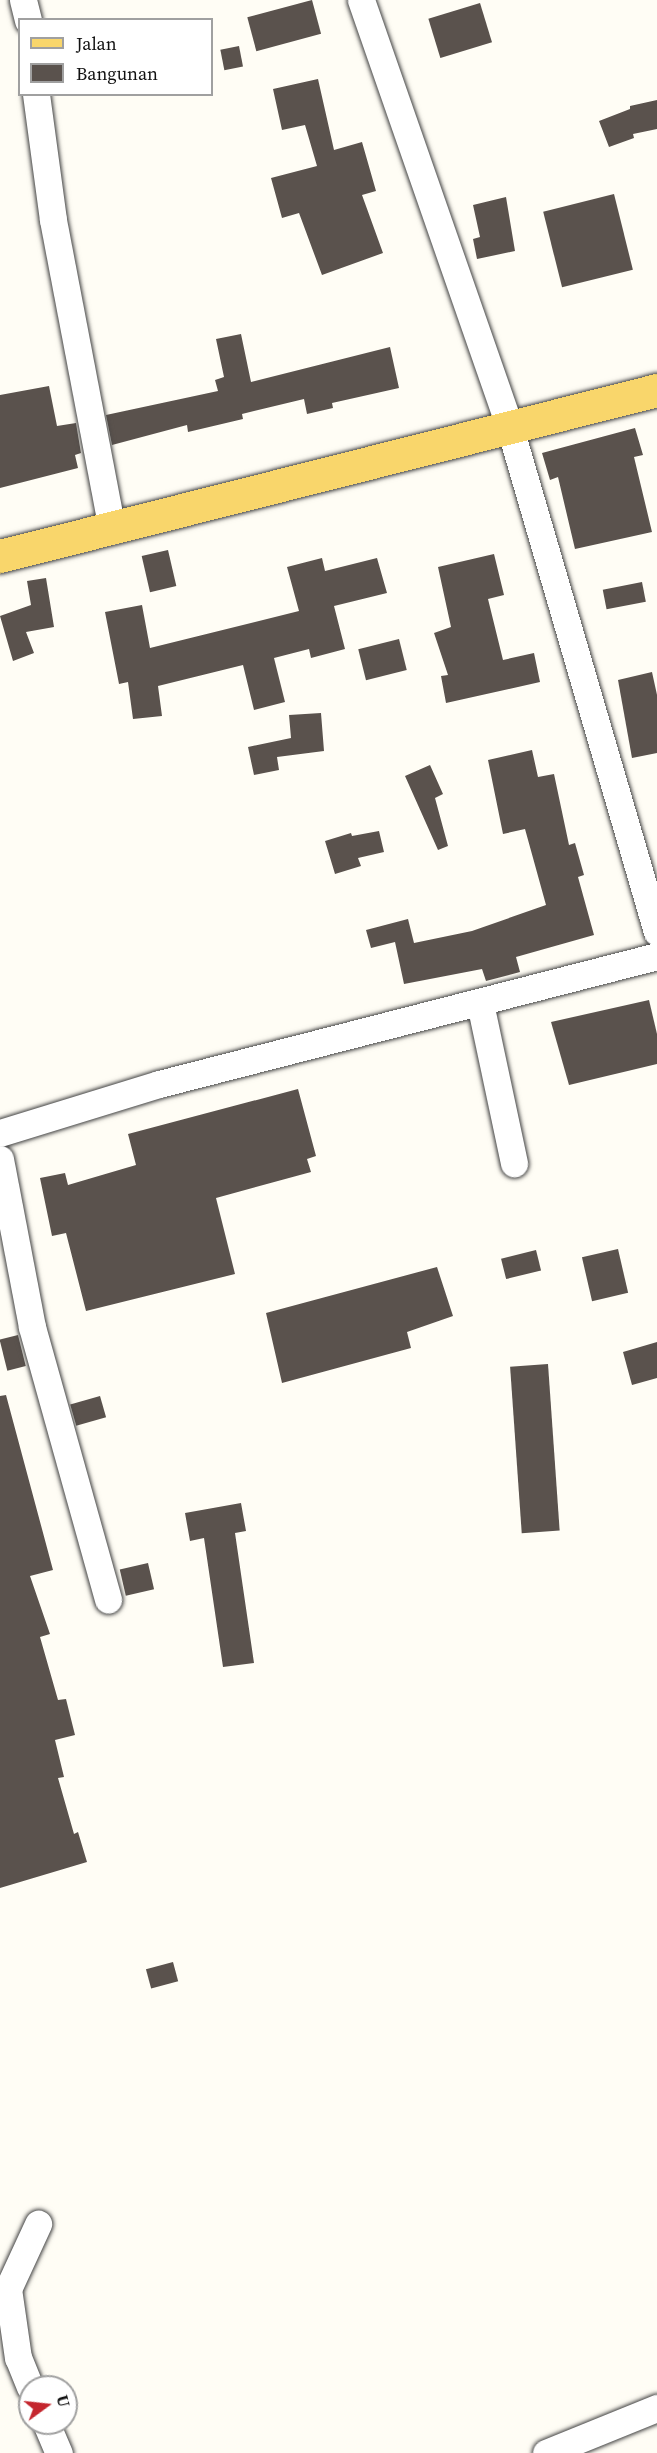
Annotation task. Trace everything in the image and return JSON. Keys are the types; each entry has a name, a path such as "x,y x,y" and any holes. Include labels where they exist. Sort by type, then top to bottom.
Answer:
{"main road":[{"path":"0,556 112,530 657,390"}],"street":[{"path":"24,0 28,18"},
{"path":"361,0 510,428 657,932"},
{"path":"36,96 53,220 112,530"},
{"path":"0,1133 159,1084 657,956"},
{"path":"480,1003 514,1163"},
{"path":"0,1160 32,1327 83,1498 108,1600"},
{"path":"25,2375 18,2358 8,2289 38,2224"},
{"path":"546,2453 657,2408"},
{"path":"51,2435 59,2453"}],"building":[{"path":"312,0 321,34 256,51 247,17"},
{"path":"480,3 492,42 440,58 428,19"},
{"path":"239,46 243,67 224,70 220,50"},
{"path":"318,79 334,150 362,142 376,191 362,195 383,253 322,275 299,213 282,218 271,178 317,166 305,125 282,130 273,89"},
{"path":"657,100 657,129 633,134 634,138 609,147 599,121 630,109 630,106"},
{"path":"614,194 633,270 562,287 543,212"},
{"path":"506,197 515,251 477,259 473,239 480,237 473,205"},
{"path":"241,334 251,382 390,347 399,388 332,403 333,408 307,414 304,399 242,414 243,419 188,432 187,425 112,445 106,415 218,391 215,380 224,377 216,339"},
{"path":"49,386 57,426 76,423 81,453 75,455 78,468 0,488 0,395"},
{"path":"635,428 643,455 634,457 652,532 575,549 558,477 550,480 542,453"},
{"path":"168,550 176,586 150,592 142,556"},
{"path":"494,554 504,595 488,599 503,660 534,653 540,682 446,703 441,676 448,675 434,633 451,627 438,567"},
{"path":"322,558 325,571 377,558 387,593 334,606 345,649 311,658 309,649 274,658 285,702 254,710 243,665 158,686 162,716 133,719 128,682 119,684 105,612 142,605 150,648 299,611 287,567"},
{"path":"46,578 54,627 26,632 34,653 13,661 0,616 31,605 27,581"},
{"path":"642,582 646,602 607,609 603,590"},
{"path":"399,639 407,670 366,680 358,649"},
{"path":"652,672 657,695 657,753 632,758 618,680"},
{"path":"321,713 324,751 277,757 279,770 254,775 248,747 291,738 289,715"},
{"path":"532,750 538,777 554,774 569,845 575,843 584,875 578,877 594,935 516,957 520,972 486,981 482,969 404,984 395,942 371,948 366,930 408,919 414,943 472,931 546,905 525,829 503,834 488,760"},
{"path":"430,765 443,794 435,798 448,846 438,850 405,776"},
{"path":"379,831 384,852 358,858 361,866 335,874 325,841 351,833 352,836"},
{"path":"649,1000 657,1034 657,1064 569,1085 551,1022"},
{"path":"298,1089 316,1156 307,1159 311,1172 216,1198 235,1274 86,1311 66,1233 52,1236 40,1178 65,1173 68,1185 136,1165 128,1134"},
{"path":"618,1249 628,1293 592,1301 582,1257"},
{"path":"536,1250 541,1270 506,1279 501,1259"},
{"path":"437,1267 453,1316 407,1332 411,1348 282,1383 266,1313"},
{"path":"18,1335 26,1366 7,1371 0,1339"},
{"path":"657,1342 657,1378 632,1385 623,1352"},
{"path":"548,1364 560,1531 522,1533 510,1367"},
{"path":"6,1395 53,1570 30,1576 50,1634 40,1637 58,1700 66,1699 75,1735 55,1740 64,1777 58,1778 74,1834 78,1832 87,1862 0,1888 0,1396"},
{"path":"100,1396 106,1417 76,1426 70,1405"},
{"path":"241,1503 246,1531 235,1533 254,1663 223,1667 204,1538 190,1541 185,1513"},
{"path":"148,1563 154,1589 126,1596 120,1570"},
{"path":"173,1962 178,1981 151,1989 146,1969"}]}
